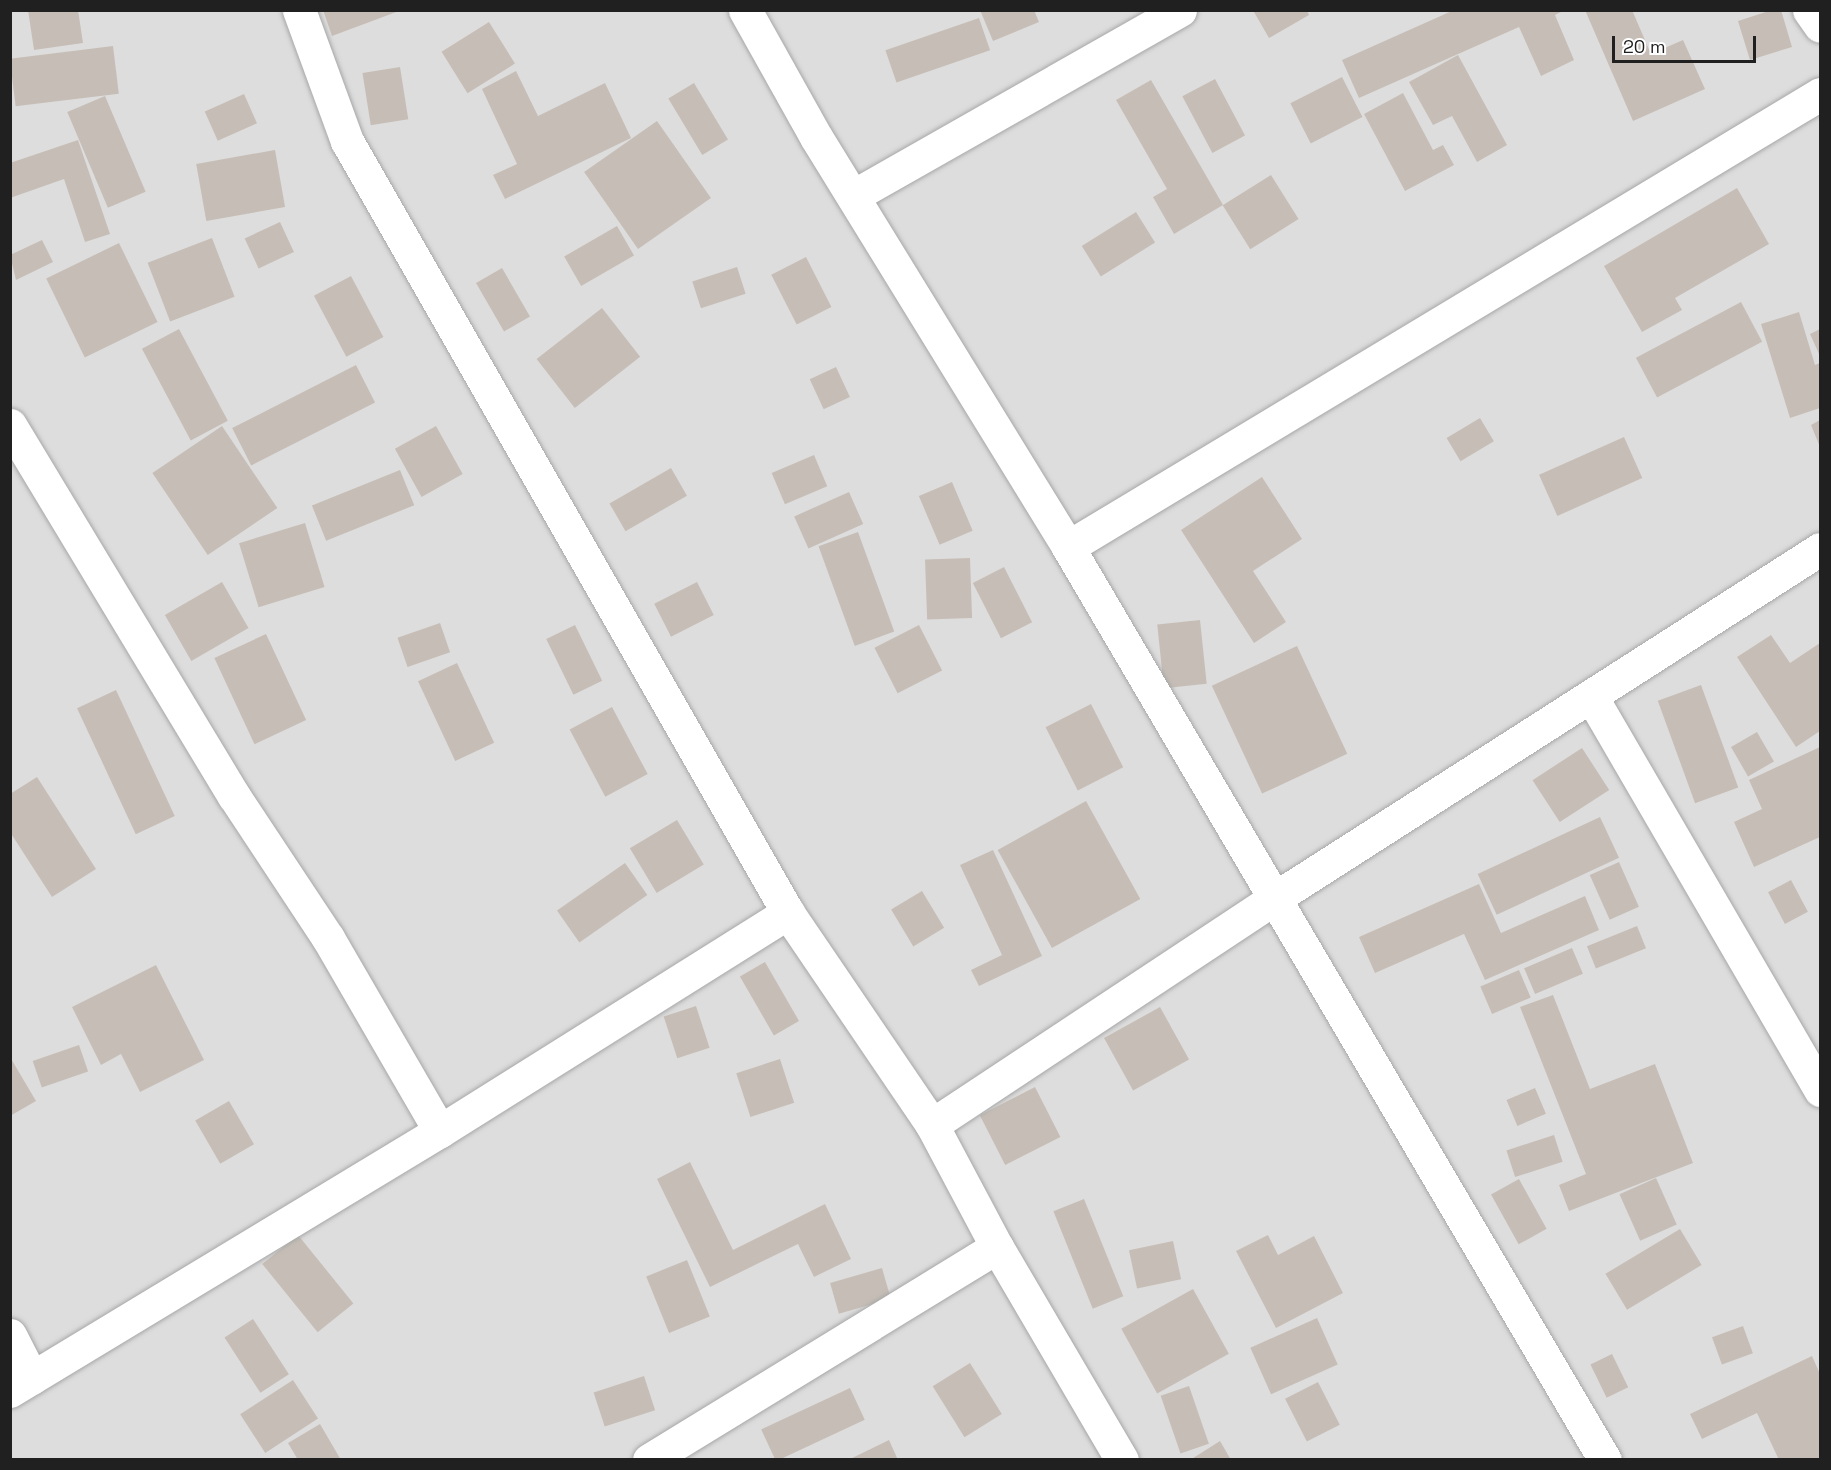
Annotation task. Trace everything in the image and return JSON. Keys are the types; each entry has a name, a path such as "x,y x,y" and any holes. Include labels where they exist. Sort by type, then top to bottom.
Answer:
{"street":[{"path":"299,10 347,141 788,913 932,1125 997,1247 1122,1460"},
{"path":"745,10 853,196 1068,547 1605,1460"},
{"path":"853,196 1180,10"},
{"path":"1809,10 1821,26"},
{"path":"1068,547 1821,94"},
{"path":"10,425 234,796 328,939 440,1131"},
{"path":"932,1125 1275,898 1821,549"},
{"path":"1591,696 1821,1090"},
{"path":"10,1335 21,1385 440,1131 788,913"},
{"path":"649,1460 997,1247"}],"shaded area":[{"path":"11,11 1820,11 1820,1459 11,1459"}],"building":[{"path":"28,10 78,10 83,43 34,50"},
{"path":"323,10 399,10 399,11 332,36"},
{"path":"980,10 1034,10 1039,22 993,41"},
{"path":"1257,10 1307,10 1309,15 1269,38 1254,12"},
{"path":"1454,10 1565,10 1555,15 1574,60 1541,76 1519,27 1359,98 1342,60"},
{"path":"1585,10 1632,10 1651,54 1683,40 1705,89 1633,121"},
{"path":"1772,10 1781,10 1792,47 1750,60 1738,21"},
{"path":"979,18 990,50 896,82 885,50"},
{"path":"489,22 515,64 467,93 442,52"},
{"path":"113,46 119,94 16,106 10,59"},
{"path":"1458,55 1507,145 1477,162 1452,116 1433,125 1409,82"},
{"path":"400,67 408,119 371,125 362,73"},
{"path":"516,71 538,116 605,83 631,138 505,199 493,175 517,164 482,89"},
{"path":"1342,77 1362,117 1311,143 1290,103"},
{"path":"1215,79 1245,136 1212,153 1182,96"},
{"path":"1151,80 1223,205 1174,234 1153,197 1167,189 1116,100"},
{"path":"694,83 728,140 702,155 668,98"},
{"path":"1403,93 1433,150 1443,145 1454,165 1405,191 1364,114"},
{"path":"244,94 257,123 218,141 205,111"},
{"path":"105,96 146,192 108,208 67,112"},
{"path":"657,121 711,198 638,249 584,172"},
{"path":"78,140 110,234 85,242 64,179 10,198 10,163"},
{"path":"275,150 285,207 206,221 196,164"},
{"path":"1271,175 1299,219 1250,249 1223,205"},
{"path":"1737,188 1769,244 1675,298 1682,310 1642,332 1604,266"},
{"path":"1136,212 1155,243 1101,276 1082,246"},
{"path":"280,222 294,252 259,268 245,238"},
{"path":"617,226 634,255 581,286 564,256"},
{"path":"212,238 235,297 170,322 148,263"},
{"path":"42,240 53,262 16,280 10,255"},
{"path":"119,243 158,322 85,358 46,279"},
{"path":"806,257 831,307 797,325 771,275"},
{"path":"737,267 746,294 701,308 692,282"},
{"path":"502,268 530,316 504,331 476,283"},
{"path":"351,276 383,337 346,357 314,296"},
{"path":"1741,302 1762,342 1657,398 1636,358"},
{"path":"602,308 640,357 575,408 537,359"},
{"path":"1799,312 1815,365 1820,363 1820,408 1790,418 1761,324"},
{"path":"179,329 228,421 191,441 142,349"},
{"path":"1820,329 1820,356 1810,334"},
{"path":"356,365 375,402 251,466 232,428"},
{"path":"836,367 850,397 824,409 810,379"},
{"path":"1480,418 1494,441 1460,461 1447,438"},
{"path":"1820,420 1820,447 1811,425"},
{"path":"222,426 277,508 208,555 152,473"},
{"path":"436,426 463,474 422,497 395,449"},
{"path":"1624,437 1642,478 1557,516 1539,475"},
{"path":"814,455 827,486 785,504 772,473"},
{"path":"671,468 687,496 626,531 610,503"},
{"path":"400,470 414,505 326,541 312,506"},
{"path":"1262,477 1302,539 1253,571 1286,622 1254,643 1181,530"},
{"path":"952,482 973,531 940,545 919,496"},
{"path":"849,492 863,524 808,548 794,516"},
{"path":"305,523 325,587 259,607 239,543"},
{"path":"858,532 894,632 855,646 819,546"},
{"path":"970,558 972,618 927,620 925,560"},
{"path":"1004,567 1032,622 1001,638 973,583"},
{"path":"222,582 248,628 191,661 165,615"},
{"path":"697,582 714,615 671,637 654,604"},
{"path":"1200,620 1207,684 1164,688 1157,624"},
{"path":"440,623 450,652 408,667 397,638"},
{"path":"575,625 602,681 573,695 546,639"},
{"path":"919,625 942,670 898,693 874,648"},
{"path":"266,634 306,720 254,744 214,658"},
{"path":"1771,635 1790,663 1820,643 1820,731 1796,747 1737,657"},
{"path":"1297,646 1347,754 1262,794 1212,686"},
{"path":"457,663 494,743 455,761 418,681"},
{"path":"1701,685 1738,787 1695,803 1658,701"},
{"path":"116,690 175,816 136,834 77,708"},
{"path":"1091,704 1123,767 1078,790 1046,727"},
{"path":"612,707 648,774 605,797 570,730"},
{"path":"1757,732 1774,761 1748,776 1731,747"},
{"path":"1820,747 1820,837 1754,867 1734,822 1762,809 1749,780"},
{"path":"1582,748 1609,790 1560,822 1533,780"},
{"path":"37,777 96,869 52,897 10,832 10,794"},
{"path":"1086,801 1140,899 1052,948 998,850"},
{"path":"1600,817 1619,858 1497,915 1478,874"},
{"path":"677,820 704,865 657,893 630,848"},
{"path":"993,850 1042,956 979,986 971,970 1002,955 960,865"},
{"path":"1619,862 1639,907 1610,920 1590,875"},
{"path":"625,863 647,895 579,943 557,911"},
{"path":"1791,880 1808,912 1785,924 1768,892"},
{"path":"1479,884 1501,933 1585,896 1599,930 1485,980 1464,934 1375,973 1359,937"},
{"path":"922,891 944,928 913,946 891,910"},
{"path":"1637,926 1646,948 1596,968 1587,946"},
{"path":"1572,948 1583,974 1535,994 1524,968"},
{"path":"765,962 799,1021 774,1035 740,977"},
{"path":"156,965 204,1060 140,1092 121,1054 101,1065 72,1007"},
{"path":"1519,970 1531,998 1492,1014 1480,986"},
{"path":"1553,995 1590,1089 1655,1064 1693,1163 1569,1211 1559,1185 1586,1174 1520,1007"},
{"path":"696,1006 710,1048 677,1058 664,1017"},
{"path":"1160,1007 1189,1059 1133,1091 1104,1038"},
{"path":"79,1045 88,1071 42,1087 33,1061"},
{"path":"10,1057 36,1101 10,1116"},
{"path":"780,1059 794,1103 750,1117 736,1073"},
{"path":"1035,1087 1060,1137 1005,1165 980,1115"},
{"path":"1535,1088 1546,1114 1517,1126 1506,1100"},
{"path":"229,1101 254,1144 220,1164 195,1120"},
{"path":"1554,1135 1563,1162 1515,1177 1506,1150"},
{"path":"690,1162 733,1250 825,1204 851,1259 814,1277 798,1244 710,1287 657,1179"},
{"path":"1656,1178 1677,1225 1640,1241 1619,1194"},
{"path":"1519,1179 1547,1229 1519,1244 1491,1195"},
{"path":"1084,1199 1123,1296 1093,1309 1053,1211"},
{"path":"1680,1229 1702,1265 1627,1310 1605,1274"},
{"path":"298,1235 353,1303 318,1332 262,1264"},
{"path":"1268,1235 1278,1255 1314,1236 1343,1293 1276,1328 1236,1251"},
{"path":"1173,1241 1181,1279 1137,1289 1129,1250"},
{"path":"687,1260 710,1317 669,1333 646,1276"},
{"path":"882,1268 891,1299 839,1314 830,1283"},
{"path":"1193,1289 1229,1354 1157,1393 1121,1329"},
{"path":"1317,1318 1338,1365 1271,1394 1250,1348"},
{"path":"253,1319 289,1374 260,1393 224,1338"},
{"path":"1743,1326 1753,1353 1722,1365 1712,1337"},
{"path":"1612,1354 1628,1387 1607,1398 1590,1365"},
{"path":"1812,1356 1820,1374 1820,1460 1779,1460 1757,1413 1702,1439 1690,1414"},
{"path":"970,1363 1002,1414 964,1437 933,1386"},
{"path":"644,1376 655,1410 605,1427 594,1392"},
{"path":"293,1380 318,1419 265,1453 240,1414"},
{"path":"1318,1382 1340,1425 1307,1442 1285,1399"},
{"path":"1189,1386 1209,1444 1180,1453 1161,1396"},
{"path":"850,1388 865,1420 778,1460 775,1460 761,1429"},
{"path":"320,1424 341,1460 298,1460 288,1443"},
{"path":"889,1440 898,1460 848,1460"},
{"path":"1220,1441 1231,1460 1190,1460"}]}
